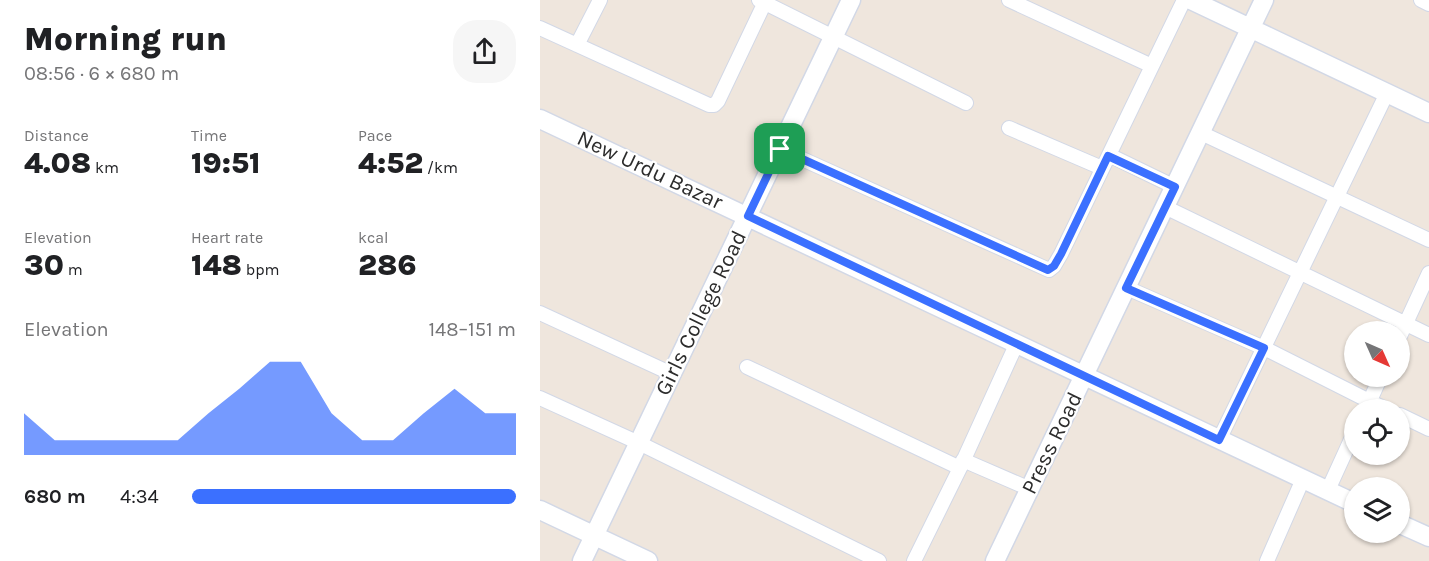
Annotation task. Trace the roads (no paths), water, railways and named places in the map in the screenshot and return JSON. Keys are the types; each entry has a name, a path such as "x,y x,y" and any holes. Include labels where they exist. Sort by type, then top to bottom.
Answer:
{"street":[{"path":"577,45 600,0"},
{"name":"Girls College Road","path":"582,561 851,0"},
{"path":"1009,0 1152,66"},
{"path":"780,149 1048,270 1054,266 1061,254 1184,0"},
{"path":"1191,0 1429,113"},
{"name":"Press Road","path":"995,561 1200,134 1245,26 1264,0"},
{"path":"1422,0 1429,4"},
{"path":"540,28 709,105 714,105 718,101 763,1 832,38 966,103"},
{"path":"1219,440 1387,93"},
{"name":"New Urdu Bazar","path":"540,119 1083,377 1344,498"},
{"path":"1009,128 1175,187"},
{"path":"1200,134 1429,240"},
{"path":"1165,207 1402,321"},
{"path":"1407,321 1429,273"},
{"path":"1126,288 1264,348 1356,399"},
{"path":"540,313 672,374"},
{"path":"1410,325 1429,335"},
{"path":"914,561 962,464 1016,345"},
{"path":"747,367 962,464 1030,489"},
{"path":"540,398 639,443 879,561"},
{"path":"1410,420 1429,429"},
{"path":"1328,490 1344,455"},
{"path":"1269,560 1303,479"},
{"path":"540,510 648,561"},
{"path":"1410,528 1429,537"}]}
